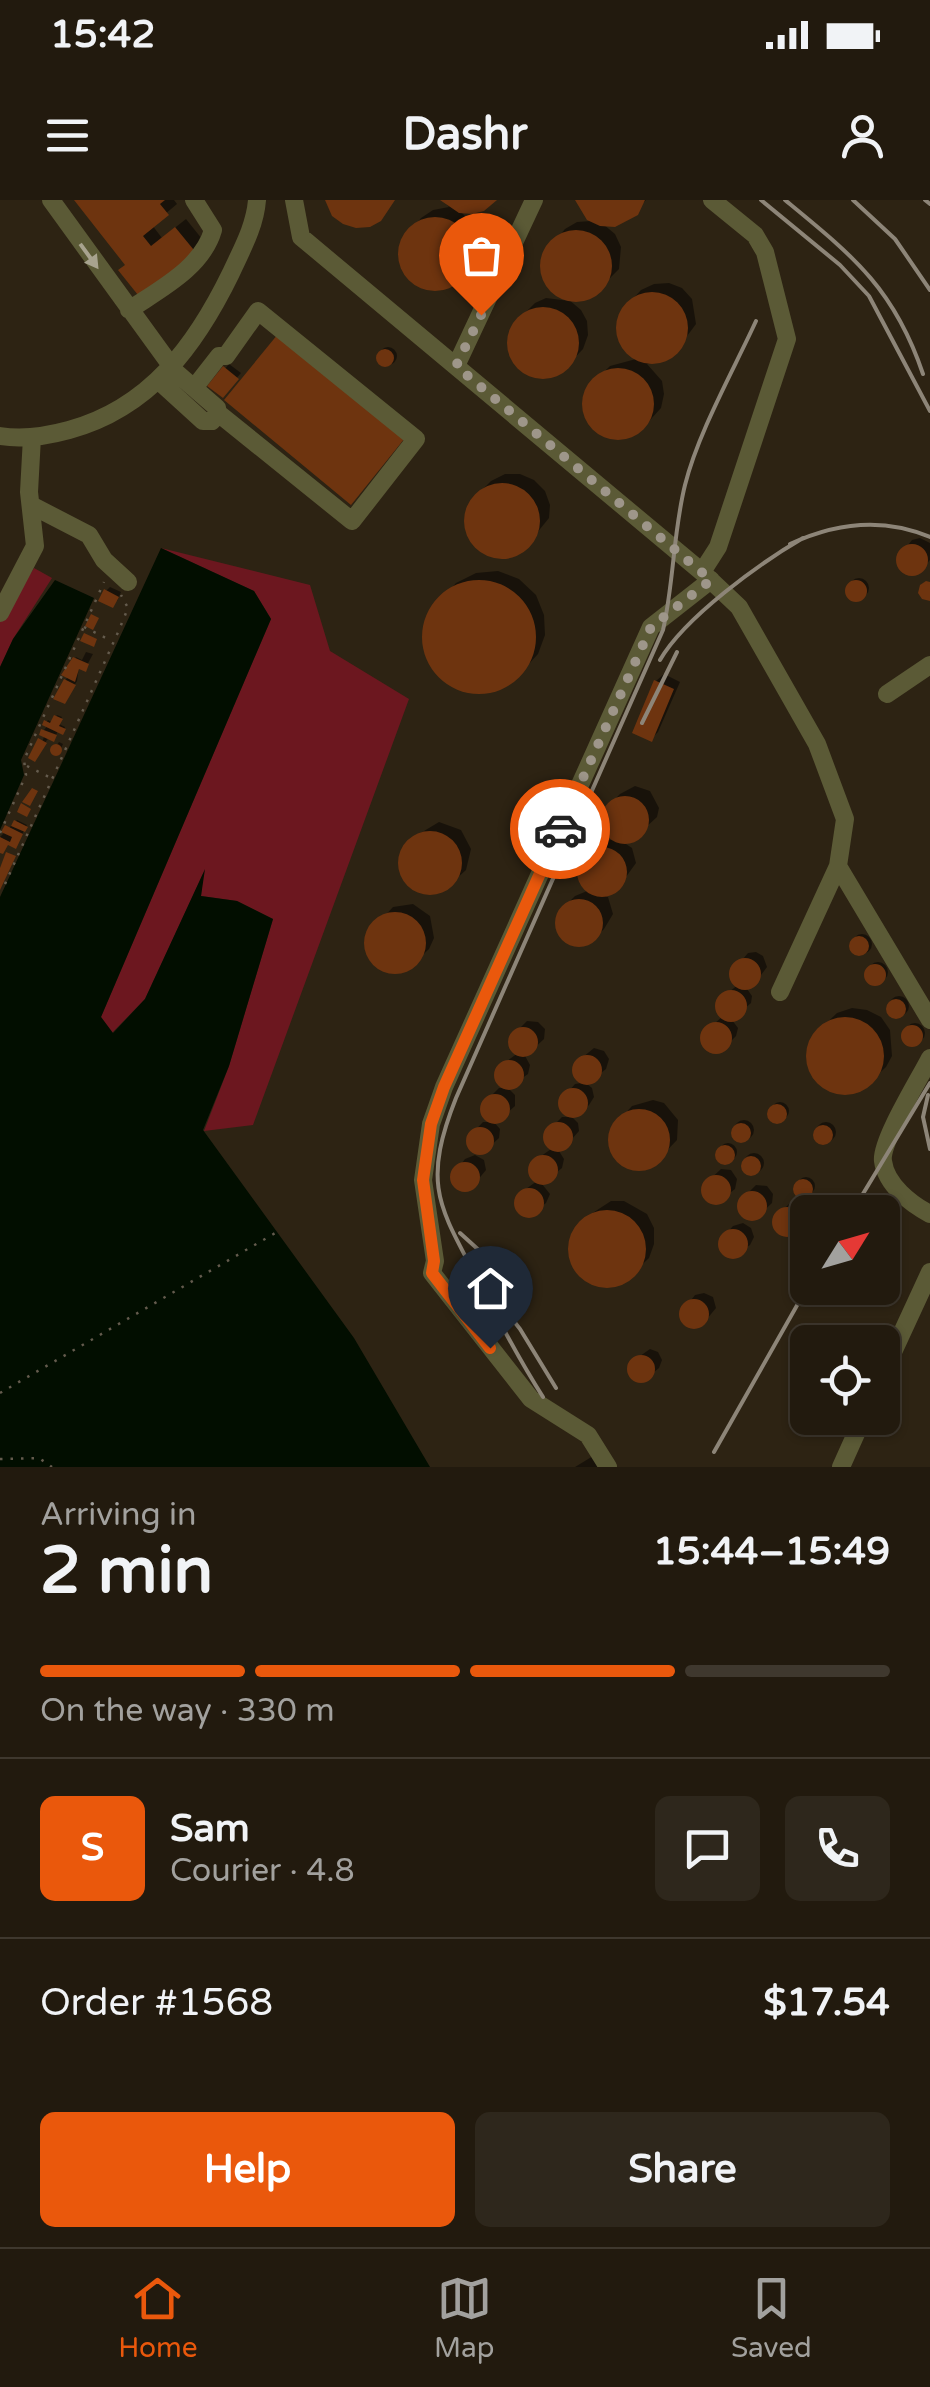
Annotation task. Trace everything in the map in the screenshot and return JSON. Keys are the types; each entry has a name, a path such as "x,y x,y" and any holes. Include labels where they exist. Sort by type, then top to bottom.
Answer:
{"street":[{"path":"51,200 203,421 212,421 218,413"},
{"path":"130,310 192,264 209,244 213,230 194,200"},
{"path":"0,436 32,438 91,424 120,410 167,372 212,312 252,228 256,200"},
{"path":"294,200 301,237 707,576 739,608 817,744 845,818 838,866 780,992"},
{"path":"456,366 534,200"},
{"path":"608,1467 588,1435 531,1399 432,1273 434,1261 423,1180 431,1124 444,1087 651,627 707,576 787,339 765,252 755,235 712,200"},
{"path":"167,372 194,388 218,413 352,521 416,439 258,312 226,356 219,356 194,388"},
{"path":"0,612 35,546 30,505 32,438"},
{"path":"30,505 89,535 121,575"},
{"path":"887,694 930,665"},
{"path":"838,866 930,1020"},
{"path":"930,1058 885,1145 883,1161 892,1181 912,1204 930,1214"},
{"path":"900,1337 930,1272"},
{"path":"840,1467 855,1435"}],"path":[{"path":"0,833 26,775 24,760 82,626 121,575"},
{"path":"4,884 128,608 116,586 121,575"},
{"path":"82,626 114,642"},
{"path":"25,765 52,778"},
{"path":"0,1394 277,1232"},
{"path":"0,1459 39,1458 52,1467"}],"shaded area":[{"path":"161,548 310,585 330,651 409,699 253,1125 204,1131 229,1066 273,919 237,901 201,896 203,874 145,999 112,1033 101,1017 271,619 254,591"},
{"path":"161,548 254,591 271,619 101,1017 113,1033 145,999 205,869 201,896 237,901 273,919 229,1066 203,1130 354,1338 430,1467 0,1467 0,897"},
{"path":"34,568 52,578 0,667 0,620"},
{"path":"55,580 94,598 21,760 24,775 0,830 0,667 13,639"}],"building":[{"path":"74,200 165,200 160,204 169,215 143,236 151,246 175,227 198,255 142,300 118,270 125,265"},
{"path":"325,200 395,200 381,221 356,228 332,216"},
{"path":"440,200 497,200 484,211 472,214 459,213"},
{"path":"575,200 645,200 638,215 615,227 587,220"},
{"path":"435,217 461,228 472,254 461,280 435,291 409,280 398,254 409,228"},
{"path":"576,230 590,232 602,240 610,252 610,280 602,292 590,300 576,302 562,300 550,292 542,280 540,266 542,252 550,240 562,232"},
{"path":"652,292 678,302 688,328 678,354 652,364 626,354 616,328 626,302"},
{"path":"543,307 569,317 579,343 569,369 543,379 517,369 507,343 517,317"},
{"path":"278,334 405,438 351,505 224,400"},
{"path":"385,349 392,351 392,365 385,367 378,365 376,358 378,351"},
{"path":"223,366 239,379 223,398 207,386"},
{"path":"618,368 644,378 654,404 644,430 618,440 592,430 582,404 592,378"},
{"path":"502,483 529,494 540,521 529,548 502,559 475,548 464,521 475,494"},
{"path":"912,544 923,549 928,560 923,571 912,576 901,571 896,560 901,549"},
{"path":"479,580 501,585 519,597 531,615 536,637 531,659 519,677 501,689 479,694 457,689 439,677 427,659 422,637 427,615 439,597 457,585"},
{"path":"856,580 864,583 864,599 856,602 848,599 845,591 848,583"},
{"path":"926,581 930,582 930,601 918,593"},
{"path":"104,589 119,597 113,608 98,601"},
{"path":"91,614 99,618 93,630 85,626"},
{"path":"84,633 97,639 94,647 80,641"},
{"path":"73,657 89,664 86,672 79,669 75,682 61,675"},
{"path":"64,679 76,685 65,704 53,699"},
{"path":"654,680 674,689 652,742 632,733"},
{"path":"54,715 63,719 59,726 66,729 63,735 42,725 44,720 50,723"},
{"path":"41,729 57,735 54,742 39,735"},
{"path":"38,738 47,743 35,762 28,758"},
{"path":"56,744 62,750 56,756 50,750"},
{"path":"32,788 38,791 30,806 22,802"},
{"path":"625,796 642,803 649,820 642,837 625,844 608,837 601,820 608,803"},
{"path":"21,803 31,809 27,817 17,812"},
{"path":"14,820 28,827 25,832 11,826"},
{"path":"5,825 23,834 16,849 8,845 3,854 0,837 10,842 12,837 1,832"},
{"path":"430,831 452,841 462,863 452,885 430,895 408,885 398,863 408,841"},
{"path":"602,847 619,855 627,872 619,889 602,897 585,889 577,872 585,855"},
{"path":"6,852 16,856 0,890 0,868"},
{"path":"579,899 596,906 603,923 596,940 579,947 562,940 555,923 562,906"},
{"path":"395,912 417,921 426,943 417,965 395,974 373,965 364,943 373,921"},
{"path":"855,936 863,936 869,946 863,956 855,956 849,950 849,942"},
{"path":"745,958 756,963 761,974 756,985 745,990 734,985 729,974 734,963"},
{"path":"875,964 883,967 883,983 875,986 867,983 864,975 867,967"},
{"path":"731,990 742,995 747,1006 742,1017 731,1022 720,1017 715,1006 720,995"},
{"path":"896,999 906,1009 896,1019 886,1009"},
{"path":"845,1017 873,1028 884,1056 873,1084 845,1095 817,1084 806,1056 817,1028"},
{"path":"716,1022 727,1027 732,1038 727,1049 716,1054 705,1049 700,1038 705,1027"},
{"path":"912,1025 923,1036 912,1047 901,1036"},
{"path":"523,1027 534,1031 538,1042 534,1053 523,1057 512,1053 508,1042 512,1031"},
{"path":"587,1055 598,1059 602,1070 598,1081 587,1085 576,1081 572,1070 576,1059"},
{"path":"509,1060 523,1069 524,1075 515,1089 509,1090 495,1081 494,1075 503,1061"},
{"path":"573,1088 584,1092 588,1103 584,1114 573,1118 562,1114 558,1103 562,1092"},
{"path":"495,1094 506,1098 510,1109 506,1120 495,1124 484,1120 480,1109 484,1098"},
{"path":"777,1104 787,1114 777,1124 767,1114"},
{"path":"639,1109 661,1118 670,1140 661,1162 639,1171 617,1162 608,1140 617,1118"},
{"path":"558,1122 572,1131 573,1137 564,1151 558,1152 544,1143 543,1137 552,1123"},
{"path":"741,1123 751,1133 741,1143 731,1133"},
{"path":"819,1125 827,1125 833,1135 827,1145 819,1145 813,1139 813,1131"},
{"path":"480,1127 490,1131 494,1141 490,1151 480,1155 470,1151 466,1141 470,1131"},
{"path":"725,1145 735,1155 725,1165 715,1155"},
{"path":"543,1155 557,1164 558,1170 549,1184 543,1185 529,1176 528,1170 537,1156"},
{"path":"747,1156 755,1156 761,1166 755,1176 747,1176 741,1170 741,1162"},
{"path":"465,1162 476,1166 480,1177 476,1188 465,1192 454,1188 450,1177 454,1166"},
{"path":"716,1175 727,1179 731,1190 727,1201 716,1205 705,1201 701,1190 705,1179"},
{"path":"799,1180 812,1185 811,1195 794,1193"},
{"path":"529,1188 540,1192 544,1203 540,1214 529,1218 518,1214 514,1203 518,1192"},
{"path":"752,1191 763,1195 767,1206 763,1217 752,1221 741,1217 737,1206 741,1195"},
{"path":"787,1207 787,1237 776,1233 772,1222 776,1211"},
{"path":"607,1210 622,1213 634,1222 643,1234 643,1264 634,1276 622,1285 607,1288 592,1285 580,1276 571,1264 568,1249 571,1234 580,1222 592,1213"},
{"path":"733,1229 744,1233 748,1244 744,1255 733,1259 722,1255 718,1244 722,1233"},
{"path":"694,1299 705,1303 709,1314 705,1325 694,1329 683,1325 679,1314 683,1303"},
{"path":"641,1355 651,1359 655,1369 651,1379 641,1383 631,1379 627,1369 631,1359"}],"railway":[{"path":"761,200 840,265 869,296 930,411"},
{"path":"785,200 851,257 885,296 912,344 923,374"},
{"path":"853,200 895,239 930,290"},
{"path":"925,200 930,204"},
{"path":"543,1397 446,1217 440,1197 439,1155 456,1098 663,630 681,503 691,465 756,321"},
{"path":"790,544 824,531 859,525 895,527 930,537"},
{"path":"660,660 705,609 745,576 803,538"},
{"path":"642,723 677,652"},
{"path":"862,1195 930,1083"},
{"path":"928,1095 923,1117 930,1149"},
{"path":"460,1233 503,1272"},
{"path":"501,1305 556,1388"},
{"path":"714,1452 797,1305"}],"way so far":[{"path":"481,315 456,366 711,580 651,627 560,829"}],"route":[{"path":"490,1348 432,1273 434,1261 423,1180 431,1124 444,1087 560,829"}]}
